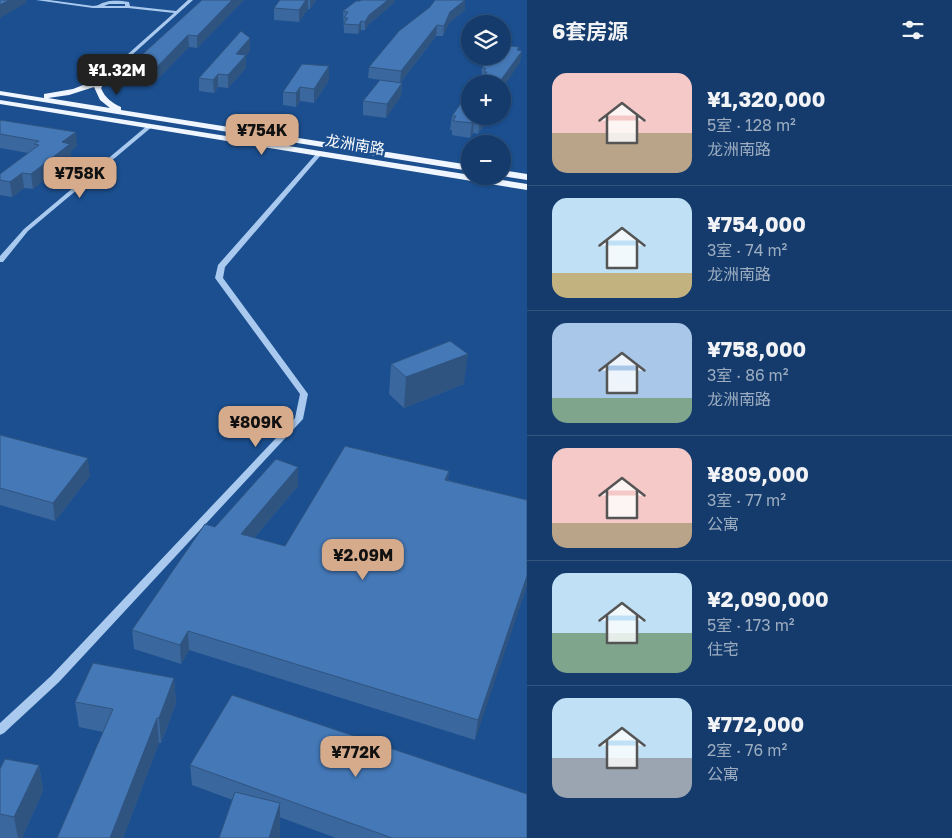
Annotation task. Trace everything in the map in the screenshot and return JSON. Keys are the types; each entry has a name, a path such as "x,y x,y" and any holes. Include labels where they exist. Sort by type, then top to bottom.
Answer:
{"main road":[{"path":"24,97 40,97 77,92 91,87 103,79"},
{"path":"103,79 97,88 100,96 107,104 125,113"},
{"name":"龙洲南路","path":"0,93 461,167"},
{"name":"龙洲南路","path":"0,102 527,187"},
{"path":"511,174 527,177"}],"street":[{"path":"38,0 99,8 128,7 177,12"},
{"path":"103,79 191,0"},
{"path":"0,260 26,230 150,126"},
{"path":"0,730 55,679 299,419 304,394 219,278 221,267 319,154"}],"building":[{"path":"0,0 9,0 0,5"},
{"path":"202,0 232,0 197,36 188,35 151,73 140,72 134,67 134,62"},
{"path":"280,0 306,0 299,10 274,8"},
{"path":"388,0 369,15 365,22 361,21 359,25 344,24 348,18 344,18 348,12 343,11 356,1"},
{"path":"435,0 465,0 450,12 444,26 437,25 401,71 369,67 399,31 430,7"},
{"path":"241,31 250,38 236,54 246,55 228,75 218,74 213,80 199,78"},
{"path":"511,46 519,47 517,50 522,51 505,75 485,75 487,72 484,72 486,68 482,68 484,65 511,65"},
{"path":"302,64 329,66 314,89 300,87 296,93 283,92"},
{"path":"380,80 402,83 387,104 363,101"},
{"path":"461,103 461,122 453,121 456,116 452,116"},
{"path":"0,120 76,132 62,142 70,144 31,174 22,173 10,182 0,180 0,174 39,145 34,144 39,141 0,134"},
{"path":"450,341 468,354 406,377 391,364"},
{"path":"0,435 88,458 53,503 0,488"},
{"path":"345,446 449,471 445,480 527,500 527,576 478,720 188,631 180,645 132,630 205,524 215,527 276,459 298,467 241,534 285,546"},
{"path":"93,663 174,678 110,838 57,838 113,709 75,702"},
{"path":"232,695 527,794 527,838 392,838 190,765"},
{"path":"5,759 39,765 14,817 0,814 0,769"},
{"path":"235,792 280,803 269,838 219,838"}]}
